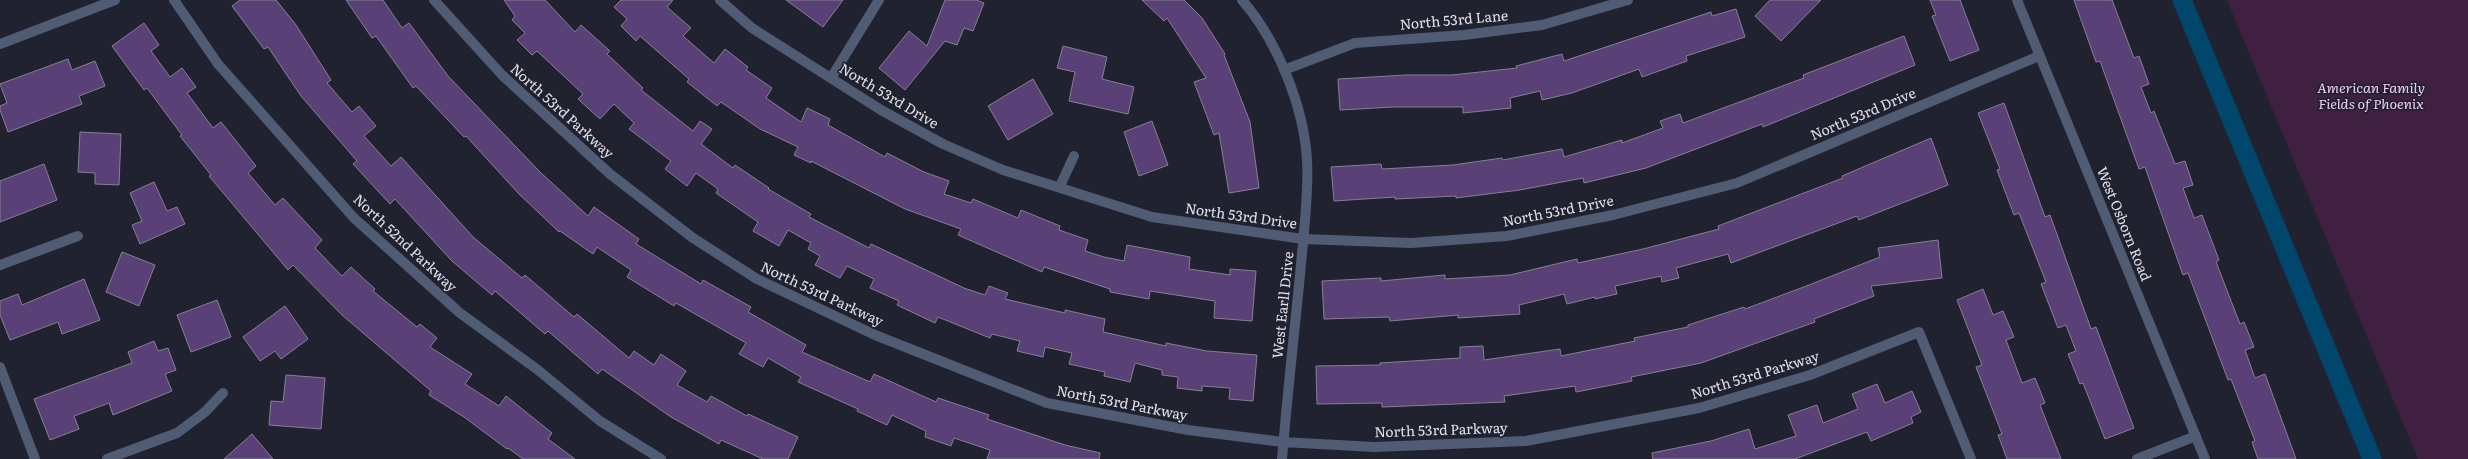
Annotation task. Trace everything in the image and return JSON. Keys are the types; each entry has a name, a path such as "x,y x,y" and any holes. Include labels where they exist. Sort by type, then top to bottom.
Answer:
{"street":[{"path":"0,44 115,0"},
{"name":"North 52nd Parkway","path":"174,0 218,64 354,218 460,313 538,370 600,421 662,459"},
{"name":"North 53rd Parkway","path":"434,0 502,75 610,174 693,238 757,279 875,335 1046,403 1137,421 1284,442 1374,447 1526,441 1699,408 1810,375 1919,332 1971,459"},
{"name":"North 53rd Drive","path":"720,0 752,28 881,110 942,144 1003,170 1060,186 1152,217 1303,239 1411,243 1508,236 1613,216 1736,183 2039,56"},
{"path":"830,78 879,0"},
{"name":"West Earll Drive","path":"1242,0 1258,18 1284,70 1298,110 1307,160 1303,239 1282,459"},
{"name":"North 53rd Lane","path":"1284,70 1355,43 1464,35 1542,25 1628,0"},
{"name":"West Osborn Road","path":"2017,0 2205,459"},
{"path":"1060,186 1074,156"},
{"path":"0,265 78,236"},
{"path":"0,367 35,459"},
{"path":"107,459 176,433 205,412 223,393"},
{"path":"2137,459 2196,436"}],"green space":[{"name":"American Family Fields of Phoenix","path":"2227,0 2468,0 2468,459 2418,459"}],"building":[{"path":"240,0 276,0 296,25 331,80 327,83 352,112 359,106 376,126 364,136 391,166 401,157 473,237 522,278 525,275 574,317 577,314 629,358 634,351 654,365 661,354 686,371 677,385 707,402 711,396 747,416 748,414 798,437 788,459 763,459 721,440 719,444 671,417 602,369 598,374 548,331 545,334 495,291 492,295 452,261 395,199 390,204 353,164 357,161 301,96 268,47 264,49 232,6"},
{"path":"346,0 383,0 402,28 409,23 448,76 540,172 588,216 594,207 639,239 636,244 701,284 703,280 751,307 748,312 806,345 802,352 870,382 874,374 936,402 938,398 989,415 987,419 1065,445 1100,453 1099,459 987,459 990,450 954,438 951,446 925,437 926,431 892,415 887,425 857,411 858,409 798,382 801,377 768,358 763,367 739,354 746,343 676,303 674,306 627,277 631,270 597,247 593,254 560,231 559,232 519,194 466,136 464,137 416,86 413,88 376,36 372,38"},
{"path":"504,0 545,0 575,32 581,25 610,51 607,54 643,88 641,90 693,131 700,121 712,129 701,144 733,168 735,165 769,188 768,189 811,214 809,217 869,248 871,244 964,288 985,295 989,286 1008,293 1005,299 1065,313 1065,310 1105,319 1103,332 1166,346 1166,343 1207,351 1257,355 1253,401 1229,399 1230,388 1202,386 1202,391 1177,388 1178,377 1162,375 1162,370 1135,363 1130,382 1104,376 1105,372 1069,364 1072,353 1045,347 1043,357 1017,351 1020,341 992,334 990,338 938,317 935,323 897,305 899,301 870,288 874,279 847,266 840,278 815,265 820,256 808,249 811,243 788,230 779,246 753,231 758,222 716,193 718,189 696,173 687,186 665,169 671,161 629,129 634,123 614,104 600,119 578,99 583,94 537,51 532,55 517,40 525,33 512,20 515,16"},
{"path":"621,0 673,0 667,7 691,28 683,36 714,63 725,49 748,67 746,70 772,88 766,98 801,122 807,108 830,119 828,125 885,157 887,153 924,172 949,181 944,194 971,203 973,199 1018,218 1021,210 1060,226 1059,230 1088,240 1085,251 1104,257 1124,261 1127,245 1190,257 1189,269 1230,275 1230,269 1256,271 1252,321 1214,318 1215,301 1150,291 1149,299 1110,292 1110,289 1044,267 1042,272 958,235 961,229 905,209 811,161 811,163 794,155 798,147 760,129 721,102 717,106 687,82 689,79 640,36 636,41 621,26 627,19 614,7"},
{"path":"786,0 843,0 823,27"},
{"path":"945,0 976,0 984,3 973,31 964,28 957,45 945,41 905,90 879,68 909,31 927,46"},
{"path":"1142,0 1184,0 1202,18 1225,54 1224,55 1250,122 1259,188 1229,193 1219,133 1214,135 1194,82 1206,78 1167,18 1164,21"},
{"path":"1770,0 1821,0 1781,41 1755,16"},
{"path":"1930,0 1960,0 1979,50 1950,61 1932,16 1936,15"},
{"path":"2074,0 2112,0 2134,58 2139,56 2149,84 2141,87 2151,113 2154,111 2175,164 2185,161 2193,185 2183,188 2194,218 2202,215 2219,260 2216,262 2240,324 2244,322 2254,347 2245,350 2255,378 2265,374 2296,459 2258,459 2252,442 2255,441 2231,379 2228,380 2188,273 2183,275 2145,167 2139,169 2100,61 2096,62"},
{"path":"1736,9 1745,37 1686,56 1687,61 1642,77 1639,69 1572,93 1542,100 1540,91 1510,98 1511,108 1463,113 1463,107 1393,107 1340,110 1338,79 1406,75 1452,75 1517,68 1516,66 1562,54 1564,61 1711,12 1712,16"},
{"path":"144,23 159,45 151,51 170,77 182,68 196,87 187,93 213,128 221,122 256,166 248,173 275,205 283,198 322,240 315,248 342,276 351,267 375,289 373,291 417,327 420,324 437,338 430,347 472,374 465,384 499,406 506,396 552,433 548,439 575,459 523,459 508,448 507,449 464,417 429,395 431,391 342,315 293,265 288,270 209,176 211,175 180,136 182,135 147,88 144,90 112,46"},
{"path":"1904,36 1915,65 1763,127 1762,124 1646,168 1584,183 1583,178 1520,190 1456,198 1456,196 1395,199 1395,197 1334,201 1331,167 1381,164 1382,169 1453,165 1502,158 1503,160 1562,149 1564,157 1622,140 1622,143 1663,128 1660,121 1680,114 1683,123 1804,78 1803,75"},
{"path":"1063,46 1107,57 1102,79 1134,87 1128,114 1069,101 1075,72 1057,68"},
{"path":"68,59 72,70 95,61 105,86 79,96 82,104 8,132 0,110 0,106 7,103 0,84"},
{"path":"1033,79 1053,114 1008,140 988,106"},
{"path":"2004,103 2045,217 2050,215 2091,329 2096,327 2134,428 2105,439 2083,383 2080,384 2068,354 2076,351 2066,325 2058,328 2041,284 2046,282 2019,213 2014,215 1997,170 2000,169 1978,113"},
{"path":"1152,121 1168,165 1139,176 1124,132"},
{"path":"80,132 121,134 119,185 95,184 95,173 78,172"},
{"path":"1931,138 1948,185 1859,220 1857,216 1731,263 1728,254 1676,268 1679,278 1662,282 1661,276 1615,286 1617,294 1595,299 1595,297 1567,304 1564,294 1519,305 1520,314 1458,318 1458,315 1390,321 1389,317 1324,319 1322,281 1381,278 1381,281 1445,275 1445,279 1510,275 1577,259 1578,263 1643,249 1719,229 1718,226 1843,178 1842,176"},
{"path":"44,164 57,200 0,222 0,181"},
{"path":"154,182 167,211 177,207 185,224 140,244 132,225 142,221 130,193"},
{"path":"1938,240 1942,278 1871,286 1874,296 1814,319 1815,322 1701,363 1631,377 1632,381 1576,392 1575,386 1504,396 1505,402 1382,407 1382,403 1317,404 1316,366 1380,365 1380,363 1460,358 1460,347 1483,346 1484,360 1560,349 1561,356 1635,341 1634,338 1688,327 1688,325 1744,307 1745,309 1880,257 1878,248"},
{"path":"122,252 155,265 139,306 106,292"},
{"path":"84,279 100,320 62,334 58,322 10,340 0,315 0,301 18,294 22,305"},
{"path":"1983,289 1993,315 2003,311 2014,337 2006,340 2022,383 2035,378 2045,403 2040,405 2061,459 2007,459 1998,435 2002,434 1976,367 1982,365 1957,300"},
{"path":"217,300 231,337 191,352 177,315"},
{"path":"285,306 308,339 281,359 275,351 260,361 243,337"},
{"path":"154,341 158,351 168,348 176,370 165,374 172,391 113,415 109,403 74,416 79,429 50,440 34,399 132,363 128,352"},
{"path":"286,375 325,378 321,429 269,425 271,401 283,402"},
{"path":"1877,384 1885,403 1912,391 1921,412 1911,417 1913,423 1871,441 1867,432 1795,459 1653,459 1652,453 1711,441 1749,429 1755,449 1796,436 1788,415 1817,405 1823,423 1858,409 1852,394"},
{"path":"252,434 273,459 224,459"}],"waterway":[{"path":"2182,0 2372,459"}]}
